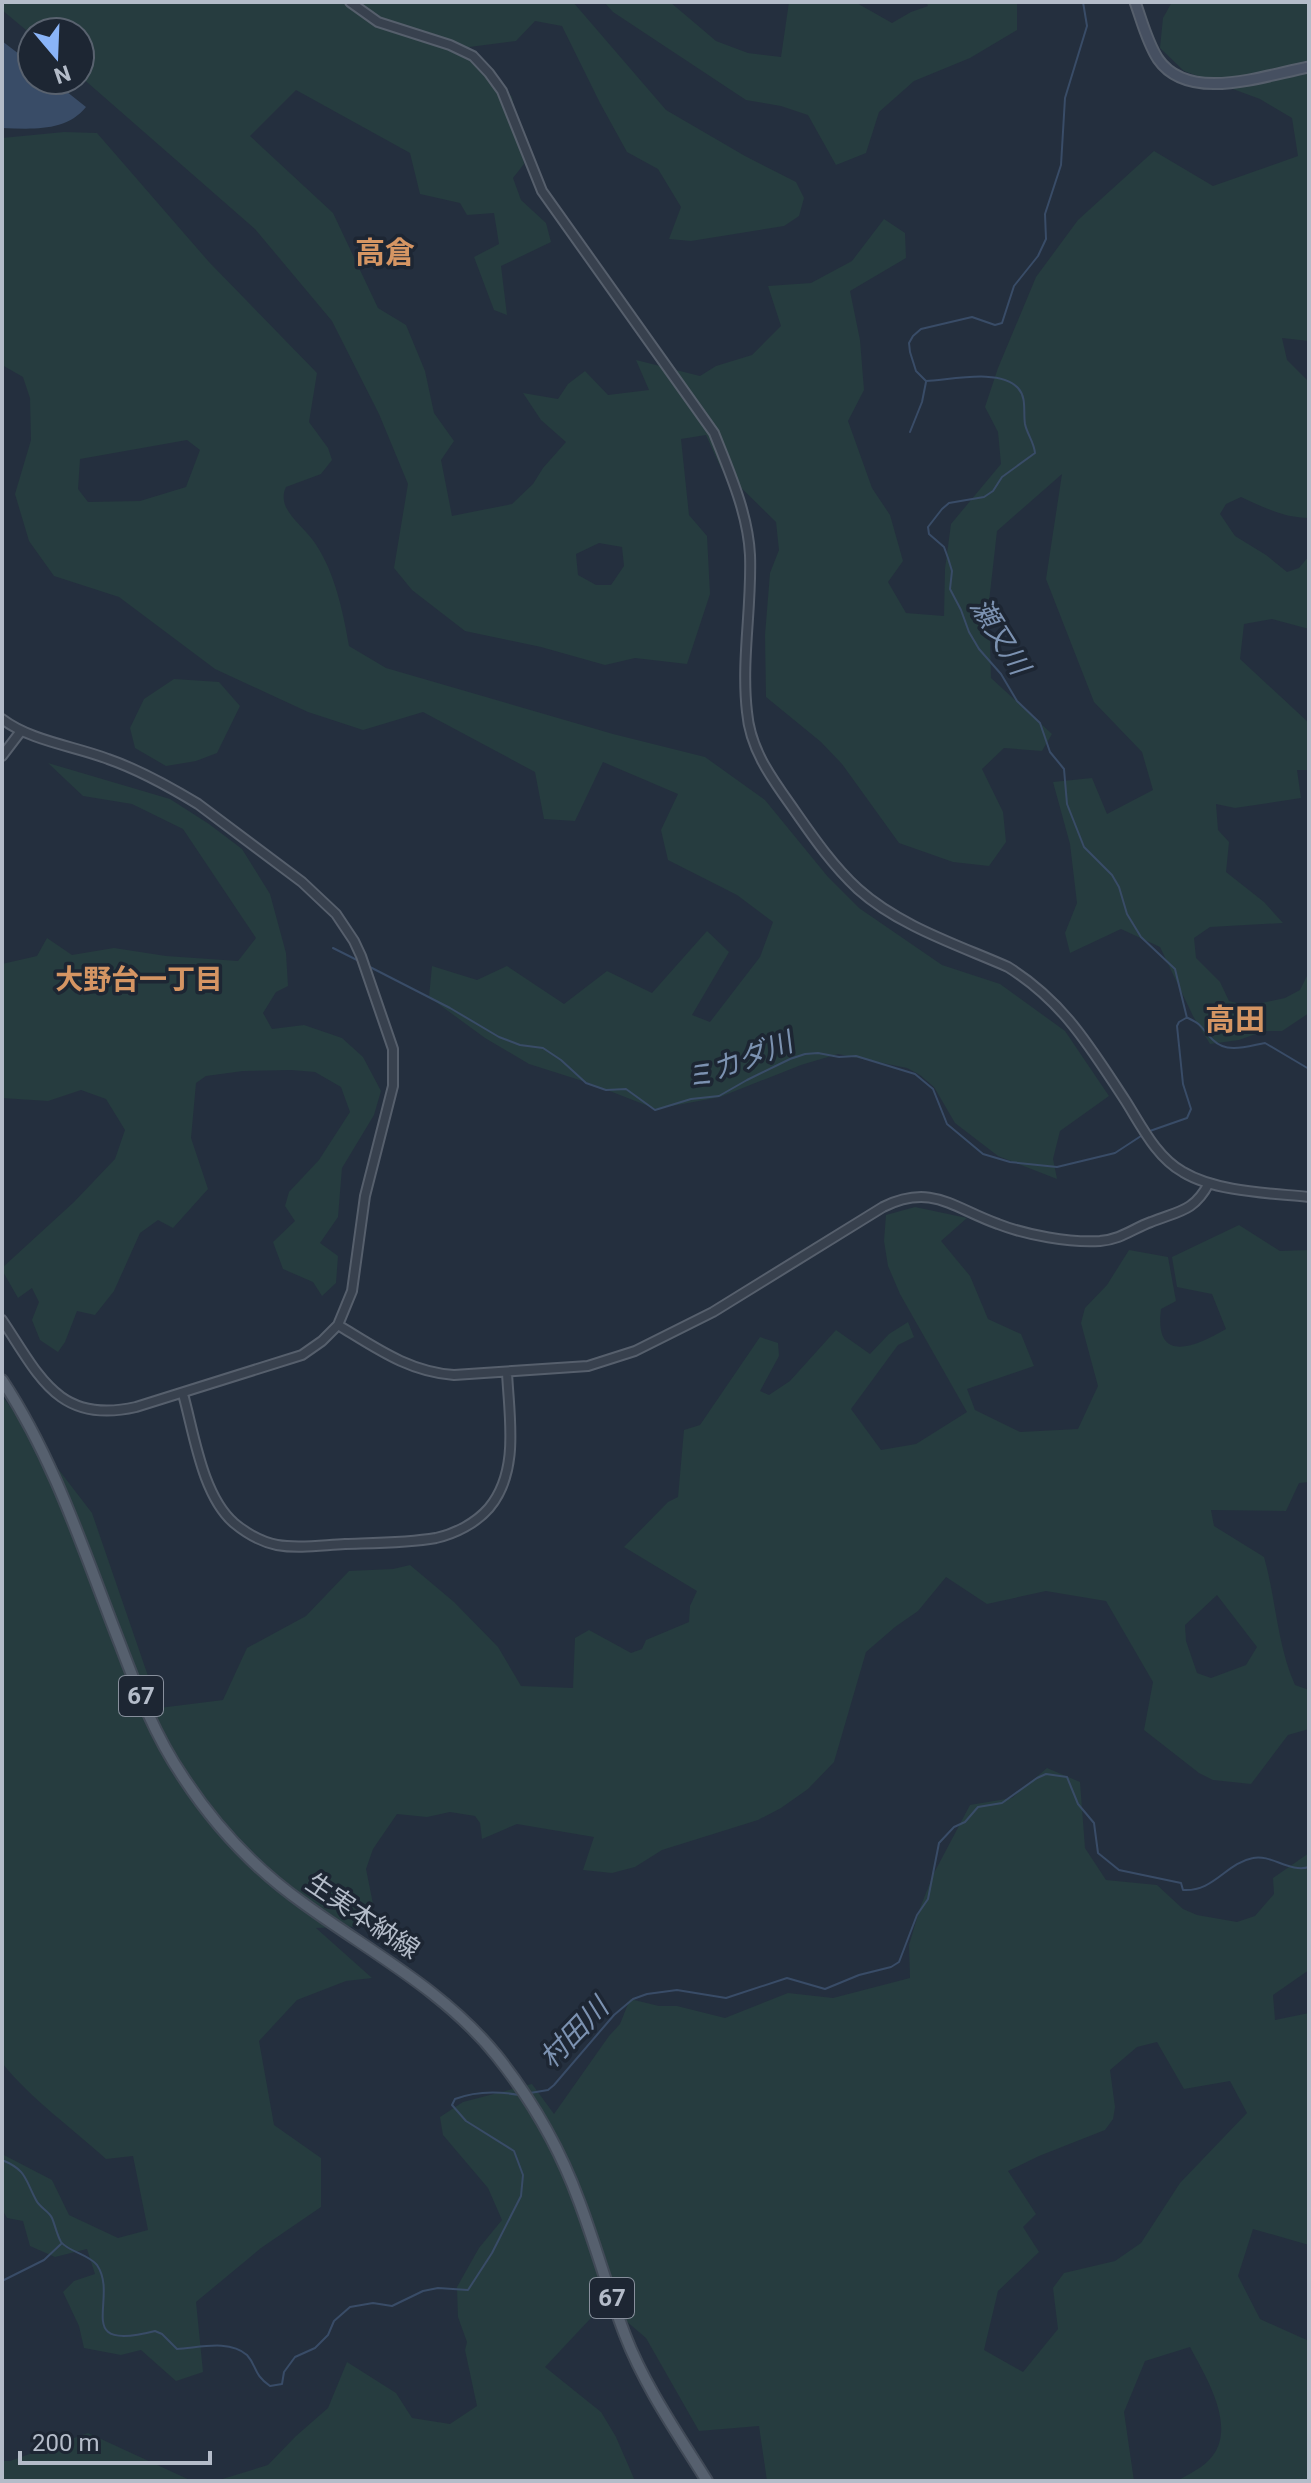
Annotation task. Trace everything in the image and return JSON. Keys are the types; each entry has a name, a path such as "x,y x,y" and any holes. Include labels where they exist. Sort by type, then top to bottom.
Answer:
{"main road":[{"path":"1135,2 1157,57 1165,68 1185,80 1223,84 1309,67"},
{"name":"生実本納線","path":"2,1380 37,1443 62,1498 135,1683 181,1775 211,1816 255,1864 300,1901 412,1976 460,2016 498,2057 533,2106 558,2151 631,2350 656,2398 707,2481"}],"street":[{"path":"350,2 378,22 450,45 473,56 489,73 502,91 542,191 714,433 731,475 750,552 745,688 752,738 773,781 826,856 859,890 887,911 1008,967 1068,1017 1159,1151 1180,1170 1209,1183 1309,1197"},
{"path":"2,719 21,731 140,772 198,804 320,898 336,914 354,941 391,1037 395,1075 365,1196 352,1291 338,1325 302,1355 183,1394 117,1412 97,1411 79,1407 53,1392 41,1380 2,1320"},
{"path":"2,756 21,731"},
{"path":"338,1325 388,1356 435,1374 588,1366 635,1351 713,1312 883,1207 905,1198 923,1197 949,1202 1018,1231 1099,1241 1121,1237 1147,1223 1190,1208 1202,1197 1209,1183"},
{"path":"183,1394 207,1481 222,1510 233,1522 275,1544 294,1547 374,1543 437,1538 465,1528 488,1508 503,1484 510,1458 507,1372"}],"green space":[{"path":"2,2 573,2 666,110 796,182 804,198 799,216 784,226 691,241 669,239 681,207 658,169 627,152 562,26 535,21 516,41 469,47 512,97 524,164 513,178 521,200 546,223 551,242 501,266 507,315 494,310 474,257 499,244 494,213 467,215 460,203 420,194 410,153 296,90 250,136 333,213 378,308 406,325 425,371 434,413 454,441 441,460 452,516 512,504 533,484 566,442 541,420 523,393 558,399 568,384 585,371 608,395 649,390 636,360 700,376 716,366 752,355 781,326 768,286 811,283 852,261 884,219 905,233 906,258 850,291 860,340 864,390 848,421 872,488 890,515 903,561 888,582 906,613 944,616 945,569 951,524 1001,464 998,432 985,407 998,368 1036,277 1078,220 1154,151 1213,186 1298,156 1292,118 1260,99 1184,71 1160,48 1163,18 1172,2 1309,2 1309,341 1282,338 1287,360 1309,382 1309,518 1282,514 1241,497 1226,504 1220,514 1235,536 1287,572 1299,568 1309,556 1309,629 1272,619 1244,624 1240,659 1309,723 1309,770 1297,770 1301,798 1235,808 1216,804 1218,830 1229,842 1226,872 1264,902 1283,923 1210,927 1194,938 1196,958 1220,982 1229,1001 1248,1006 1285,998 1300,990 1309,972 1309,1013 1282,1031 1264,1031 1239,1040 1210,1044 1160,947 1121,929 1070,953 1065,933 1077,903 1070,844 1053,782 1092,778 1107,814 1153,790 1142,752 1094,702 1046,579 1062,474 997,531 989,602 991,678 1052,734 1042,751 1004,748 982,769 1003,812 1006,842 989,866 953,862 899,843 842,764 821,742 766,697 765,635 770,573 779,550 776,522 721,468 706,435 681,439 689,515 707,536 710,594 687,664 635,658 605,665 465,631 412,590 394,568 408,484 379,414 332,321 255,229 96,90 96,16 16,16 16,22 2,10","holes":["599,543 622,547 624,566 611,585 596,585 578,575 576,554"]},
{"path":"604,2 670,2 716,41 748,53 781,57 789,2 855,2 892,23 928,6 926,2 1017,2 1017,30 970,58 914,81 879,112 866,153 836,165 808,115 746,100 613,12"},
{"path":"64,132 97,133 209,262 317,373 309,422 328,448 332,460 321,474 286,487 284,502 320,550 332,576 349,646 386,668 613,734 705,757 765,800 828,877 859,908 942,965 1000,984 1065,1031 1109,1096 1060,1131 1053,1159 1057,1179 998,1156 955,1123 934,1087 907,1068 838,1054 720,1097 656,1109 529,1064 485,1038 429,997 432,966 477,980 507,966 564,1004 607,971 652,993 707,931 729,952 692,1015 710,1022 760,957 773,922 737,895 668,860 661,830 678,794 603,762 575,821 544,819 535,772 423,712 363,730 308,712 215,669 119,597 54,576 29,541 15,494 31,440 30,398 23,377 2,365 2,138","holes":["187,440 200,450 186,487 140,501 88,502 78,489 80,459"]},
{"path":"174,679 219,682 240,706 217,753 196,761 166,766 135,748 130,728 144,699"},
{"path":"48,763 170,799 242,849 270,894 286,953 288,986 276,992 263,1013 272,1029 304,1025 342,1038 363,1057 381,1091 374,1115 342,1168 338,1217 320,1243 338,1256 336,1283 322,1296 313,1282 283,1269 273,1242 295,1221 285,1206 289,1192 319,1160 350,1112 341,1087 315,1072 291,1070 206,1076 196,1083 191,1138 208,1189 173,1228 158,1220 140,1233 114,1291 95,1315 77,1311 58,1352 40,1340 32,1320 39,1302 32,1288 18,1298 2,1270 115,1159 125,1130 106,1099 81,1090 48,1101 2,1098 2,964 37,956 47,938 72,955 114,948 166,956 238,961 256,938 183,829 132,804 83,796"},
{"path":"915,1207 967,1218 941,1241 970,1276 988,1319 1021,1334 1034,1366 967,1389 975,1410 1020,1432 1078,1429 1098,1386 1081,1323 1085,1308 1107,1285 1129,1250 1168,1257 1176,1301 1161,1309 1161,1327 1170,1345 1179,1347 1202,1341 1226,1329 1212,1294 1177,1287 1172,1257 1239,1225 1280,1251 1309,1250 1309,1482 1299,1483 1286,1511 1211,1510 1214,1526 1264,1557 1289,1670 1295,1685 1309,1690 1309,1729 1288,1735 1251,1784 1213,1780 1199,1773 1144,1730 1153,1682 1106,1601 1046,1591 987,1604 946,1577 918,1611 866,1652 834,1762 808,1789 758,1820 662,1850 635,1867 612,1873 583,1870 594,1837 517,1824 482,1839 480,1823 475,1816 450,1812 427,1817 397,1814 373,1849 366,1869 374,1926 316,1928 372,1978 346,1981 297,2000 259,2041 274,2125 321,2158 321,2207 261,2248 196,2302 203,2372 176,2381 141,2350 121,2355 84,2348 79,2326 63,2292 74,2281 95,2274 87,2249 55,2257 30,2246 23,2221 7,2218 2,2209 2,2154 52,2180 69,2215 118,2238 148,2230 133,2156 106,2159 39,2101 2,2063 2,1396 92,1513 159,1708 223,1700 247,1648 306,1616 349,1571 410,1565 454,1602 498,1647 521,1686 573,1688 575,1638 589,1630 631,1653 642,1649 646,1640 689,1622 690,1606 697,1591 624,1547 668,1502 678,1497 684,1430 700,1425 760,1337 778,1343 779,1356 760,1391 769,1395 790,1381 836,1330 870,1354 889,1334 908,1322 914,1337 898,1345 851,1409 881,1450 916,1444 967,1412 900,1294 888,1266 884,1241 886,1215","holes":["1217,1595 1257,1647 1246,1665 1211,1678 1197,1673 1186,1641 1185,1625"]},
{"path":"1047,1768 1080,1782 1085,1848 1106,1880 1157,1885 1183,1909 1197,1915 1237,1922 1255,1916 1274,1894 1273,1878 1309,1853 1309,1970 1273,1995 1275,2020 1309,2013 1309,2245 1253,2229 1238,2276 1260,2319 1309,2341 1309,2481 1177,2481 1208,2461 1217,2449 1221,2435 1217,2404 1190,2347 1145,2361 1124,2412 1134,2481 767,2481 759,2426 699,2431 646,2338 605,2303 545,2367 601,2412 616,2437 635,2481 216,2481 268,2465 328,2408 347,2362 396,2393 412,2418 450,2424 477,2406 465,2350 467,2342 458,2317 457,2287 479,2248 502,2220 488,2188 443,2135 440,2117 463,2102 532,2084 554,2114 620,2024 630,1999 725,2018 788,1993 833,1998 910,1978 909,1945 920,1908 934,1873 970,1805 1012,1798","holes":["1157,2042 1184,2089 1230,2081 1247,2113 1180,2183 1141,2243 1115,2261 1064,2273 1053,2288 1058,2329 1023,2372 984,2350 998,2291 1039,2252 1023,2227 1036,2214 1008,2171 1105,2130 1113,2119 1115,2107 1110,2070 1137,2047"]},
{"path":"88,2433 192,2481 2,2481 2,2461 10,2461"}],"water":[{"path":"2,41 16,52 16,96 72,96 86,107 59,125 2,128"}],"waterway":[{"name":"瀬又川","path":"1083,2 1087,26 1065,98 1061,165 1045,214 1046,239 1038,256 1014,286 1002,323 995,325 972,317 921,329 909,343 916,371 926,381 999,378 1010,382 1023,396 1025,424 1035,453 1002,477 993,491 984,497 949,503 928,527 929,534 944,547 952,571 950,589 969,632 1017,701 1040,723 1050,752 1064,769 1067,804 1084,847 1112,875 1127,914 1141,937 1175,969 1187,1018"},
{"path":"910,432 926,382"},
{"name":"ミカダ川","path":"333,948 359,961"},
{"name":"ミカダ川","path":"368,966 499,1037 520,1045 543,1048 586,1083 606,1090 626,1089 655,1110 691,1099 719,1096 790,1059 818,1053 856,1056 915,1074 933,1089 947,1124 983,1154 1010,1162 1057,1167 1115,1153 1141,1136"},
{"name":"ミカダ川","path":"1147,1132 1187,1118 1191,1109 1183,1084 1177,1026 1186,1018"},
{"name":"瀬又川","path":"1188,1018 1225,1047 1265,1043 1309,1069"},
{"name":"村田川","path":"530,2093 548,2090 554,2085 614,2015 633,1999 647,1994 677,1990 726,1998 787,1978 825,1989 859,1975 891,1967 899,1962 917,1915 928,1899 939,1843 978,1807 1002,1803 1046,1774 1067,1777 1078,1804 1094,1823 1098,1853 1119,1870 1181,1883 1183,1890 1203,1887 1235,1865 1253,1858 1260,1857 1295,1868 1309,1867"},
{"name":"村田川","path":"2,2160 24,2176 38,2203 52,2218 61,2242 97,2265 103,2278 105,2329 113,2335 129,2336 155,2331 177,2349 222,2346 240,2350 270,2386 282,2384 284,2372 295,2357 315,2348 328,2335 334,2321 350,2307 373,2303 392,2306 423,2291 438,2288 468,2290 492,2253 521,2196 523,2175 514,2151 466,2121 452,2105 455,2099 479,2093 519,2095"},
{"path":"2,2281 44,2260 61,2244"}],"district":[{"name":"高倉","path":"385,252"},
{"name":"大野台一丁目","path":"139,979"},
{"name":"高田","path":"1235,1019"}]}
